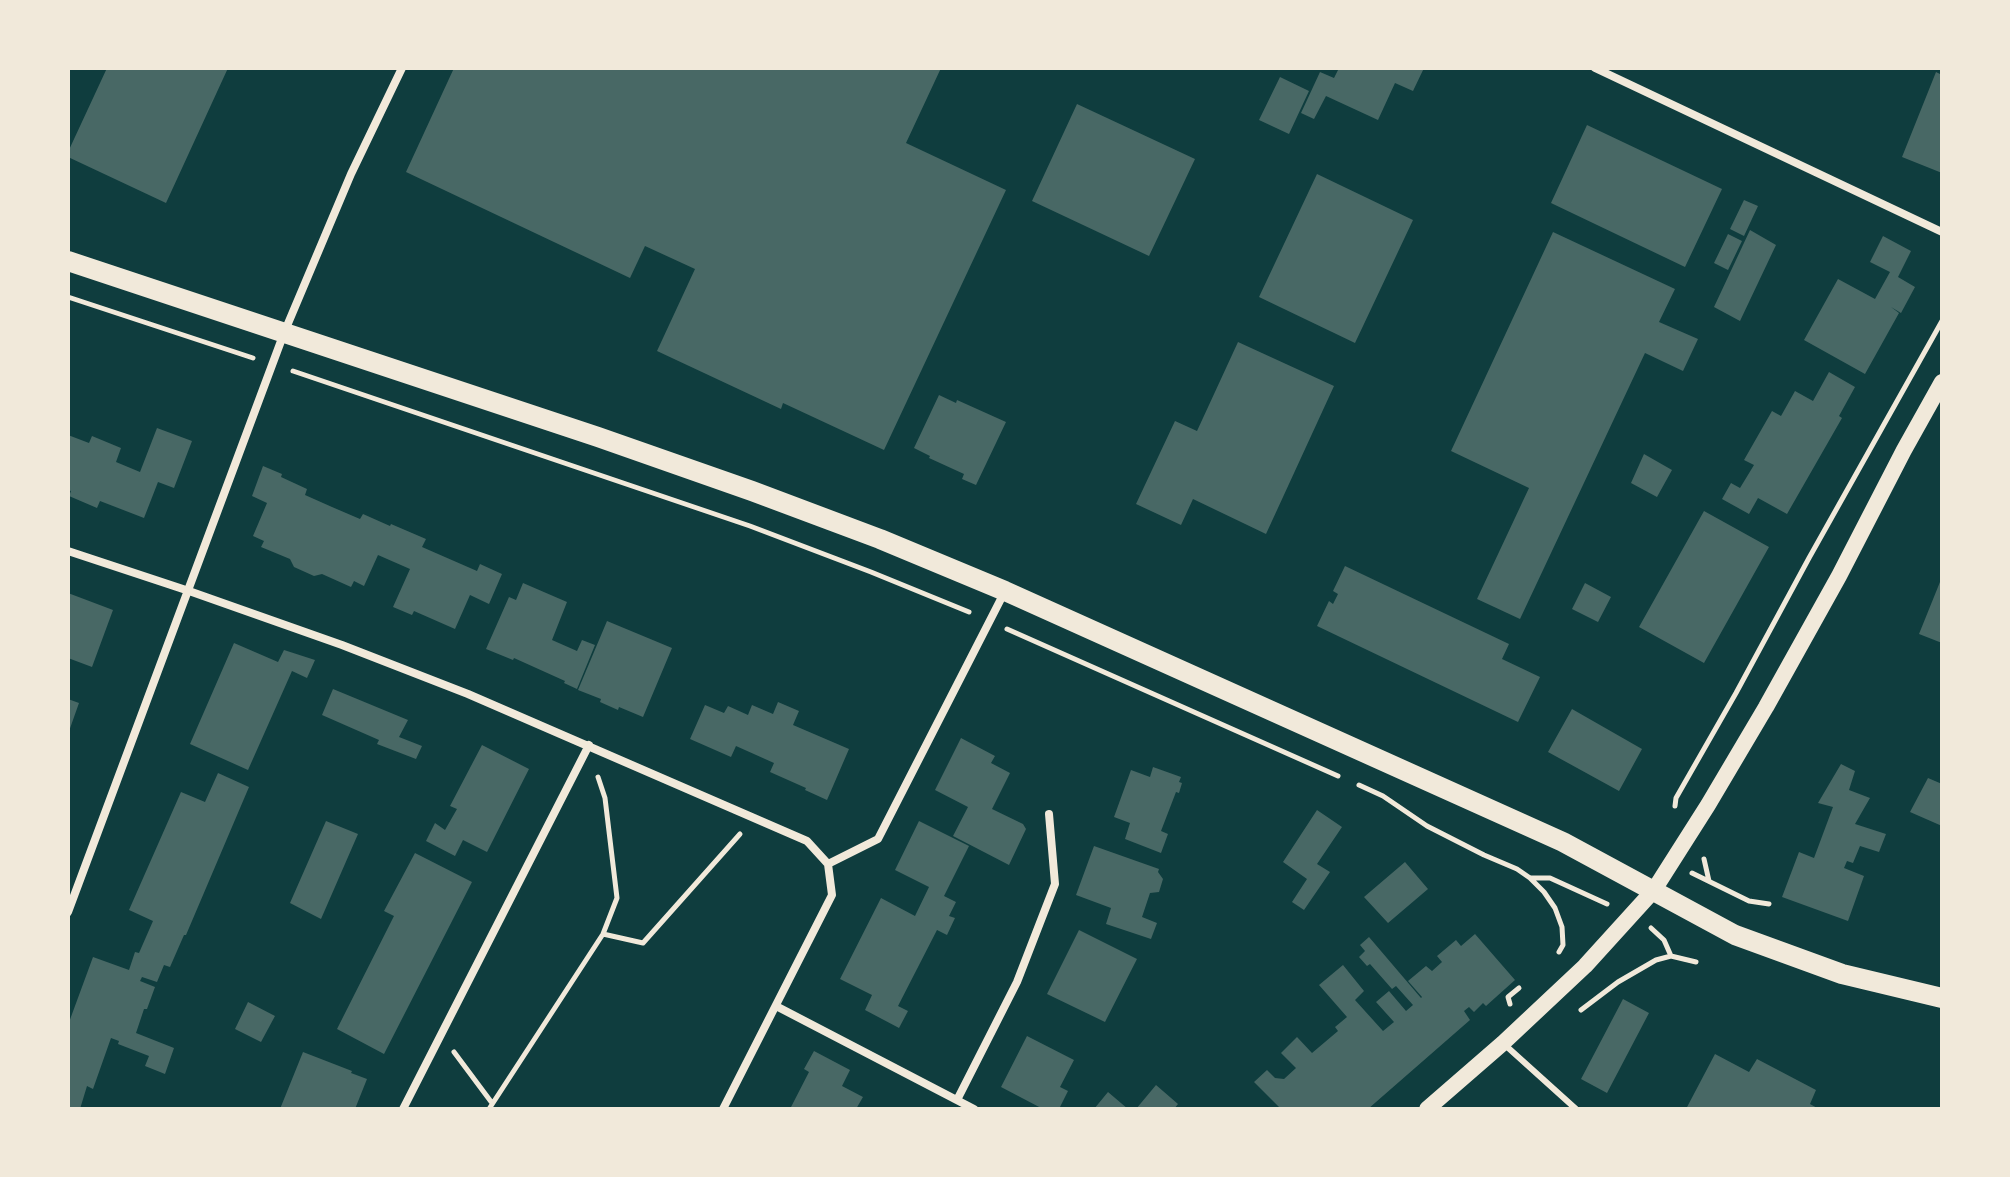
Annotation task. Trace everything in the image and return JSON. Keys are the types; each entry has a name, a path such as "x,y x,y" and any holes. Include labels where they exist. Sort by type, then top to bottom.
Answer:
{"main road":[{"path":"68,261 752,491 880,539 1005,591 1563,842 1735,935 1842,974 1942,998"},
{"path":"1427,1109 1585,966 1654,890 1766,707 1942,382"}],"street":[{"path":"68,912 284,333 351,174 402,68"},
{"path":"1595,68 1942,232"},
{"path":"68,551 342,645 468,694 807,841 828,864 832,895 723,1109"},
{"path":"828,864 878,839 1005,591"},
{"path":"403,1109 589,745"},
{"path":"957,1100 1017,982 1055,884 1049,814"},
{"path":"776,1006 974,1109"}],"lane":[{"path":"1503,1043 1576,1109"}],"path":[{"path":"68,297 247,356"},
{"path":"1676,798 1942,321"},
{"path":"304,375 750,526 871,572 990,621 1339,776"},
{"path":"441,1034 490,1106 603,934 617,898 605,798 589,745"},
{"path":"1354,782 1383,796 1427,826 1530,878 1555,908 1562,927 1563,945 1556,956"},
{"path":"603,934 643,943 754,818"},
{"path":"1530,878 1550,878 1610,906"},
{"path":"1709,882 1749,901 1769,904"},
{"path":"1654,962 1671,956 1696,962"}],"building":[{"path":"107,68 228,68 166,203 68,157"},
{"path":"454,68 941,68 906,143 1006,190 884,450 783,403 781,409 657,351 695,269 645,246 630,278 406,172"},
{"path":"1339,68 1424,68 1413,91 1395,83 1378,120 1326,96 1314,119 1301,113 1320,72 1334,78"},
{"path":"1936,72 1942,75 1942,173 1902,157"},
{"path":"1280,77 1309,91 1289,134 1259,120"},
{"path":"1077,104 1195,159 1149,256 1032,201"},
{"path":"1587,125 1722,189 1685,267 1551,203"},
{"path":"1317,174 1413,220 1355,343 1259,297"},
{"path":"1744,200 1758,206 1744,236 1730,229"},
{"path":"1750,230 1776,245 1740,321 1714,307"},
{"path":"1553,232 1675,289 1659,322 1698,339 1683,371 1645,353 1520,619 1477,599 1529,488 1451,451"},
{"path":"1728,234 1742,241 1728,270 1714,263"},
{"path":"1883,236 1911,251 1898,277 1915,287 1901,313 1891,307 1899,313 1865,374 1804,340 1838,279 1875,299 1890,272 1870,262"},
{"path":"1238,342 1334,386 1266,534 1193,499 1181,525 1136,504 1175,421 1197,431"},
{"path":"1829,372 1855,387 1839,416 1842,418 1787,514 1758,498 1749,514 1722,499 1731,483 1740,488 1754,465 1744,460 1772,411 1781,416 1795,391 1813,401"},
{"path":"939,395 1006,422 976,485 962,479 964,474 914,448"},
{"path":"157,428 192,441 174,488 158,482 144,518 100,501 97,508 69,496 68,435 89,443 92,436 121,448 116,462 140,472"},
{"path":"1644,454 1672,470 1657,497 1631,483"},
{"path":"263,466 307,489 305,495 360,519 363,514 426,539 422,547 477,571 480,564 502,574 489,604 470,595 455,629 414,611 412,615 393,607 410,569 378,555 364,586 354,581 351,587 322,574 314,576 294,567 290,559 261,547 264,541 253,536 267,503 252,496"},
{"path":"1704,511 1769,547 1704,663 1639,627"},
{"path":"1345,566 1509,644 1502,659 1540,677 1518,722 1317,626 1329,601 1333,604 1338,594 1333,591"},
{"path":"1942,577 1942,643 1919,634"},
{"path":"523,583 567,602 552,640 577,651 582,640 595,645 577,689 514,658 486,649 509,597 516,600"},
{"path":"1585,583 1611,597 1598,622 1572,609"},
{"path":"68,593 113,610 92,667 68,658"},
{"path":"607,621 672,648 643,717 619,707 618,710 578,690"},
{"path":"234,643 278,662 284,650 315,660 307,678 292,671 248,770 190,744"},
{"path":"333,689 408,720 399,737 422,746 416,759 377,744 379,740 322,715"},
{"path":"68,699 79,703 68,734"},
{"path":"778,702 799,711 793,725 849,749 827,800 770,772 774,763 736,746 731,757 690,739 705,705 724,713 728,706 748,715 752,705 773,714"},
{"path":"1572,709 1642,749 1619,791 1548,752"},
{"path":"961,738 995,756 991,763 1010,773 992,809 1023,824 1026,829 1009,865 953,836 968,807 935,790"},
{"path":"482,745 529,769 487,852 463,840 455,856 426,841 435,823 445,830 457,809 450,806"},
{"path":"1841,764 1855,771 1849,790 1870,798 1855,824 1886,834 1879,852 1860,846 1853,863 1847,861 1844,868 1864,876 1848,921 1782,897 1799,852 1814,858 1833,807 1818,803"},
{"path":"1153,767 1181,777 1179,782 1182,783 1161,831 1168,834 1161,853 1125,839 1130,823 1114,817 1131,770 1150,777"},
{"path":"218,773 249,787 170,967 164,965 157,982 142,977 140,981 155,987 136,1033 174,1048 165,1074 145,1066 149,1056 118,1044 119,1041 111,1038 93,1089 87,1086 80,1109 68,1109 68,1025 93,957 129,970 135,952 139,953 153,921 129,910 181,792 205,802"},
{"path":"1928,778 1942,784 1942,826 1910,812"},
{"path":"1317,810 1342,827 1317,864 1330,872 1304,910 1292,902 1307,879 1283,862"},
{"path":"326,821 358,834 321,919 290,903"},
{"path":"919,821 969,846 944,896 956,902 949,916 955,918 947,935 937,930 898,1006 908,1011 899,1028 865,1010 872,995 840,979 881,898 915,916 929,887 895,870"},
{"path":"1094,846 1159,869 1163,879 1159,892 1150,893 1142,917 1157,923 1151,939 1106,924 1111,908 1076,895"},
{"path":"415,853 472,882 384,1054 337,1029 394,916 384,911"},
{"path":"1405,862 1428,889 1388,923 1364,897"},
{"path":"1079,930 1137,959 1105,1022 1047,994"},
{"path":"1475,934 1515,980 1486,1006 1483,1003 1474,1012 1469,1007 1464,1011 1470,1020 1368,1109 1281,1109 1254,1082 1267,1070 1275,1078 1284,1079 1296,1068 1281,1053 1297,1037 1312,1053 1338,1031 1335,1027 1347,1017 1319,985 1343,965 1364,991 1355,1000 1383,1031 1394,1022 1376,1002 1389,991 1406,1011 1413,1005 1396,986 1392,989 1370,964 1367,966 1359,957 1365,951 1360,945 1369,937 1421,998 1408,981 1426,966 1432,971 1442,962 1437,956 1456,940 1461,946"},
{"path":"1623,999 1649,1013 1607,1093 1581,1079"},
{"path":"248,1002 275,1016 261,1042 235,1029"},
{"path":"1027,1036 1074,1060 1060,1087 1068,1091 1059,1109 1043,1109 1001,1087"},
{"path":"814,1051 850,1070 842,1086 863,1097 856,1109 790,1109 809,1072 804,1069"},
{"path":"303,1052 367,1079 355,1109 280,1109"},
{"path":"1715,1054 1749,1072 1757,1059 1816,1090 1810,1104 1819,1109 1686,1109"},
{"path":"1156,1085 1178,1104 1174,1109 1136,1109"},
{"path":"1108,1092 1128,1109 1094,1109"}]}
